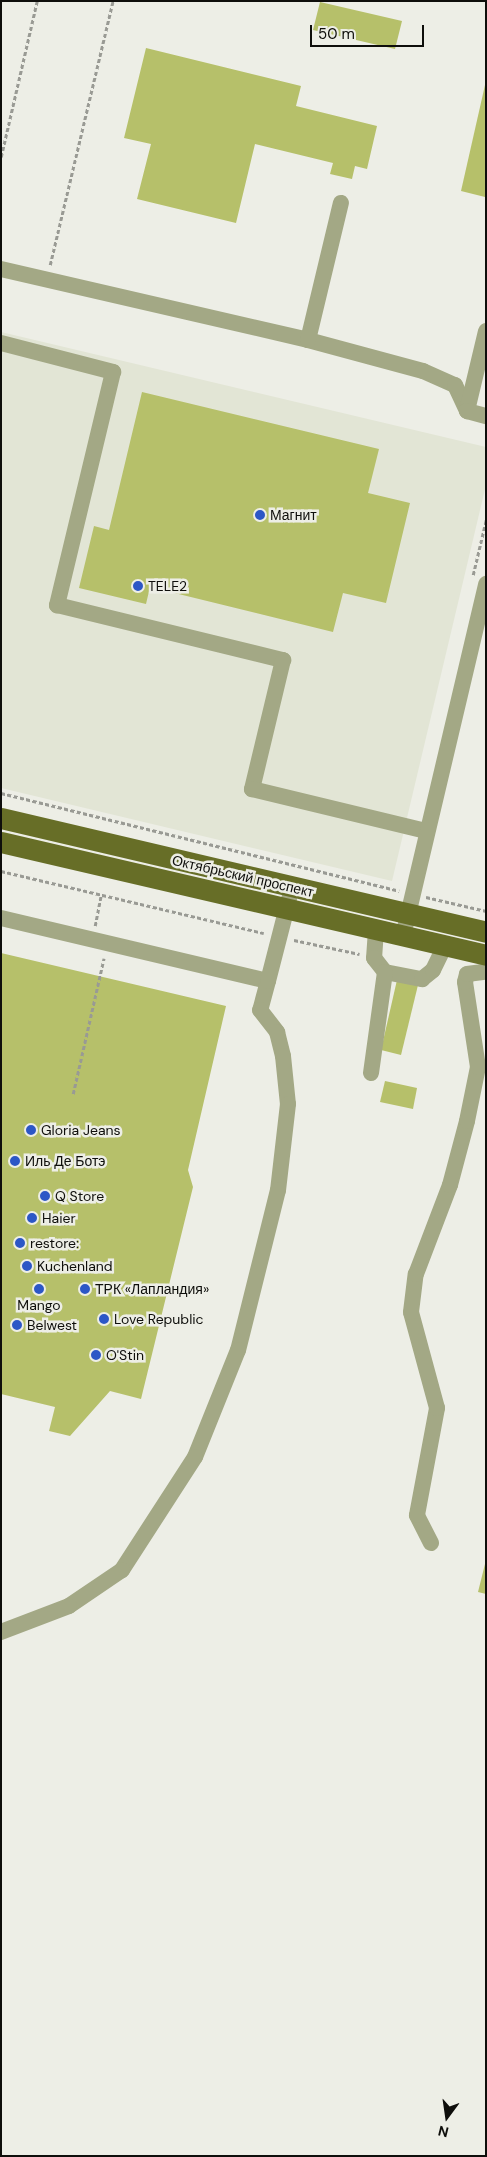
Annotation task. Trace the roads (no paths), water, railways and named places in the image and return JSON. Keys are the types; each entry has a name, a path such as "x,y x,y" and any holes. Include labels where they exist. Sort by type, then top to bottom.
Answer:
{"main road":[{"name":"Октябрьский проспект","path":"1,818 292,887 410,904 486,932"},
{"name":"Октябрьский проспект","path":"1,842 403,936 444,947 476,963"}],"street":[{"path":"308,340 341,203"},
{"path":"1,269 308,340 406,366 455,385 468,411 486,416"},
{"path":"468,411 486,330"},
{"path":"1,343 113,372 57,605 283,660 252,789 426,831"},
{"path":"403,936 426,831 486,584"},
{"path":"1,1632 70,1606 122,1570 195,1456 238,1350 278,1190 288,1104 283,1056 277,1032 260,1010 292,887"},
{"path":"1,918 268,982"},
{"path":"376,930 374,958 385,972 422,979 433,970 444,947"},
{"path":"431,1543 417,1515 437,1408 432,1379 419,1352 410,1312 416,1274 450,1186 478,1067 465,982 476,963"},
{"path":"371,1073 385,972"}],"place":[{"name":"Магнит","path":"260,515"},
{"name":"TELE2","path":"138,586"},
{"name":"Gloria Jeans","path":"31,1130"},
{"name":"Иль Де Ботэ","path":"15,1161"},
{"name":"Q Store","path":"45,1196"},
{"name":"Haier","path":"32,1218"},
{"name":"restore:","path":"20,1243"},
{"name":"Kuchenland","path":"27,1266"},
{"name":"Mango","path":"39,1289"},
{"name":"ТРК «Лапландия»","path":"85,1289"},
{"name":"Love Republic","path":"104,1319"},
{"name":"Belwest","path":"17,1325"},
{"name":"O'Stin","path":"96,1355"}]}
